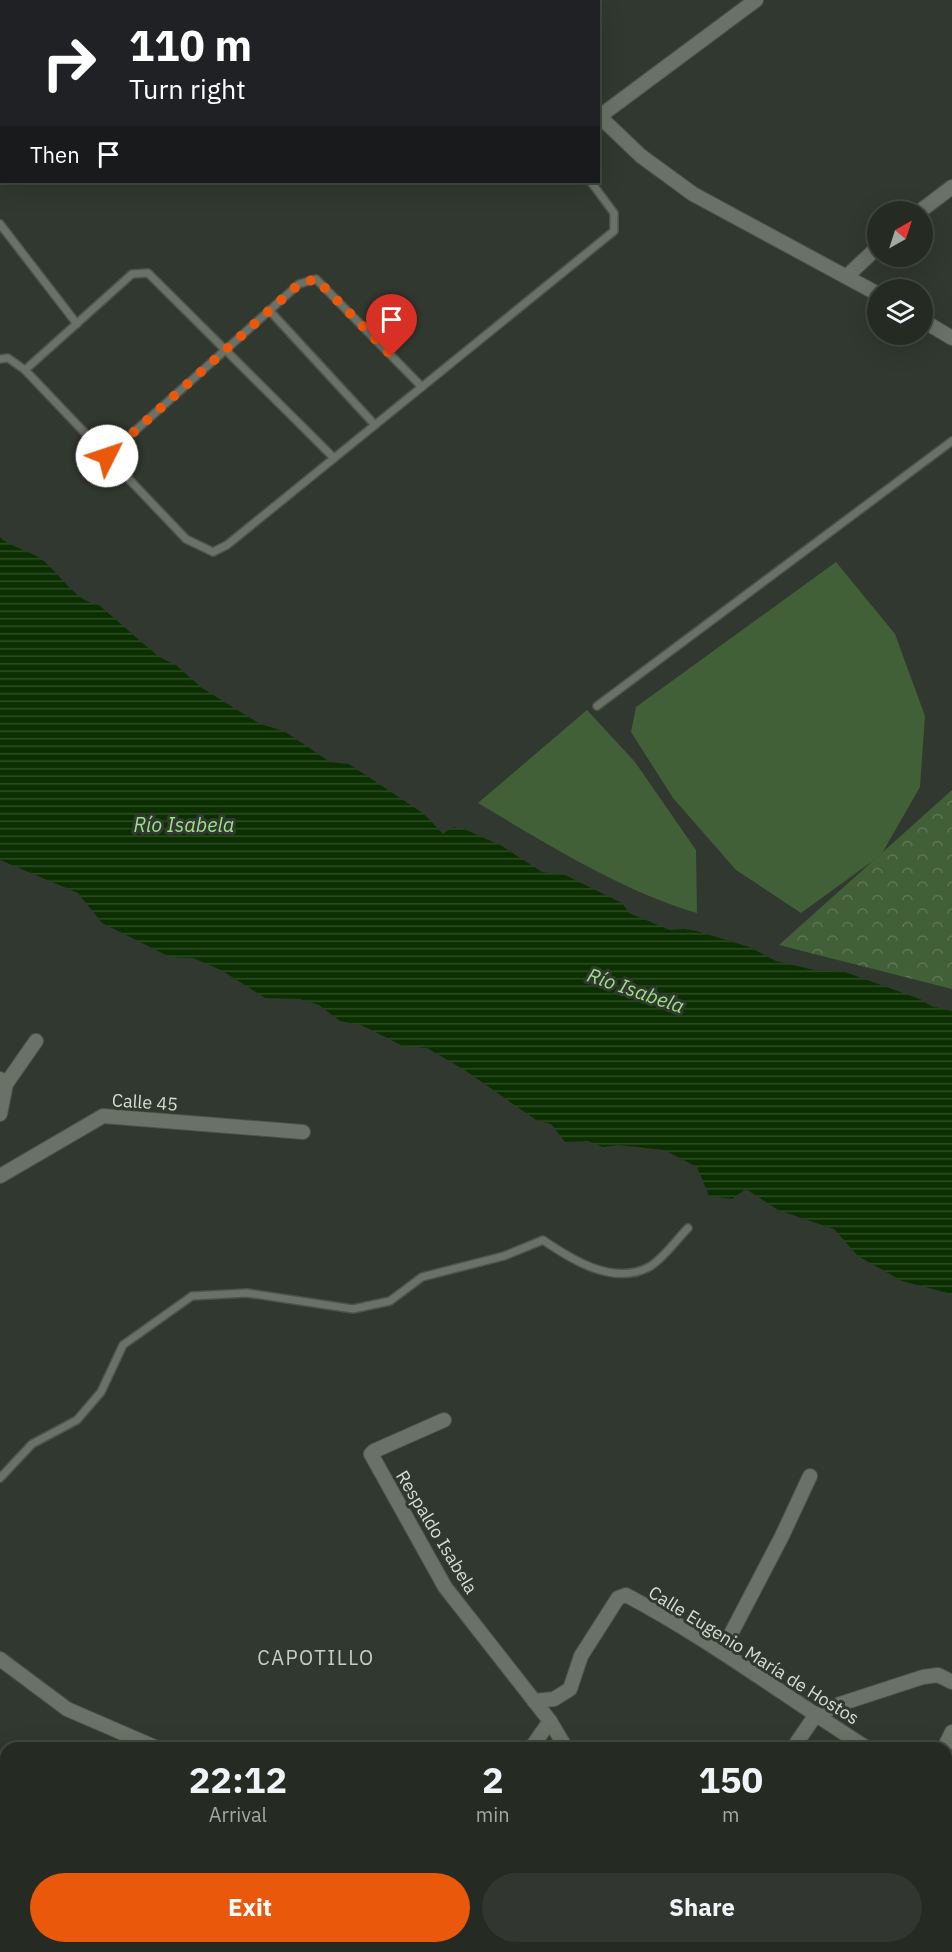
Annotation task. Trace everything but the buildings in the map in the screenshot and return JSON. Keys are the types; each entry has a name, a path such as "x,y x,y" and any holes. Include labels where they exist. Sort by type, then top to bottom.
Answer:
{"street":[{"path":"600,115 756,0"},
{"path":"600,117 641,156 693,194 867,288"},
{"path":"933,202 952,188"},
{"path":"847,276 867,257"},
{"path":"933,327 952,338"},
{"path":"0,1114 3,1081 36,1041"},
{"name":"Calle 45","path":"0,1176 103,1116 303,1132"},
{"name":"Respaldo Isabela","path":"444,1420 371,1454 444,1587 550,1721 562,1742"},
{"path":"722,1651 782,1536 810,1476"},
{"name":"Calle Eugenio María de Hostos","path":"534,1701 554,1699 570,1689 581,1656 621,1595 626,1595 678,1623 779,1688 814,1716 857,1742"},
{"path":"0,1659 67,1709 143,1742"},
{"path":"797,1742 814,1716 840,1704 923,1677 938,1675 952,1682"},
{"path":"535,1742 550,1721"}],"lane":[{"path":"0,359 8,358 25,370 186,539 213,552 227,545 614,231 614,213 592,183"},
{"path":"0,224 76,324"},
{"path":"25,370 132,274 148,273 334,458"},
{"path":"107,456 299,284 316,279 422,387"},
{"path":"269,310 375,425"},
{"path":"597,706 952,441"},
{"path":"0,1478 32,1444 77,1420 101,1392 123,1345 192,1296 247,1293 353,1309 390,1301 422,1277 504,1257 543,1240 573,1261 625,1276 650,1266 688,1227"}],"green space":[{"path":"836,562 895,634 925,716 920,787 881,855 801,913 736,870 673,798 631,732 636,707"},
{"path":"587,710 635,762 696,850 697,913 640,892 584,865 478,803"},
{"path":"952,790 952,989 779,945"}],"water":[{"name":"Río Isabela","path":"0,537 7,543 41,559 82,599 99,605 159,657 176,665 202,688 260,724 284,731 330,762 349,764 424,814 443,834 453,827 464,829 502,846 542,872 565,875 622,903 629,913 670,930 697,931 749,947 776,961 814,970 845,972 920,999 931,1006 952,1011 952,1294 902,1281 858,1256 834,1229 778,1210 746,1189 732,1199 709,1196 697,1167 664,1150 618,1145 603,1147 588,1141 565,1142 551,1124 536,1120 466,1071 427,1048 403,1046 361,1025 340,1021 319,1005 300,999 265,998 221,970 193,958 170,957 102,923 78,893 0,860"}],"district":[{"name":"CAPOTILLO","path":"316,1657"}],"route":[{"path":"107,456 299,284 316,279 392,356"}]}
